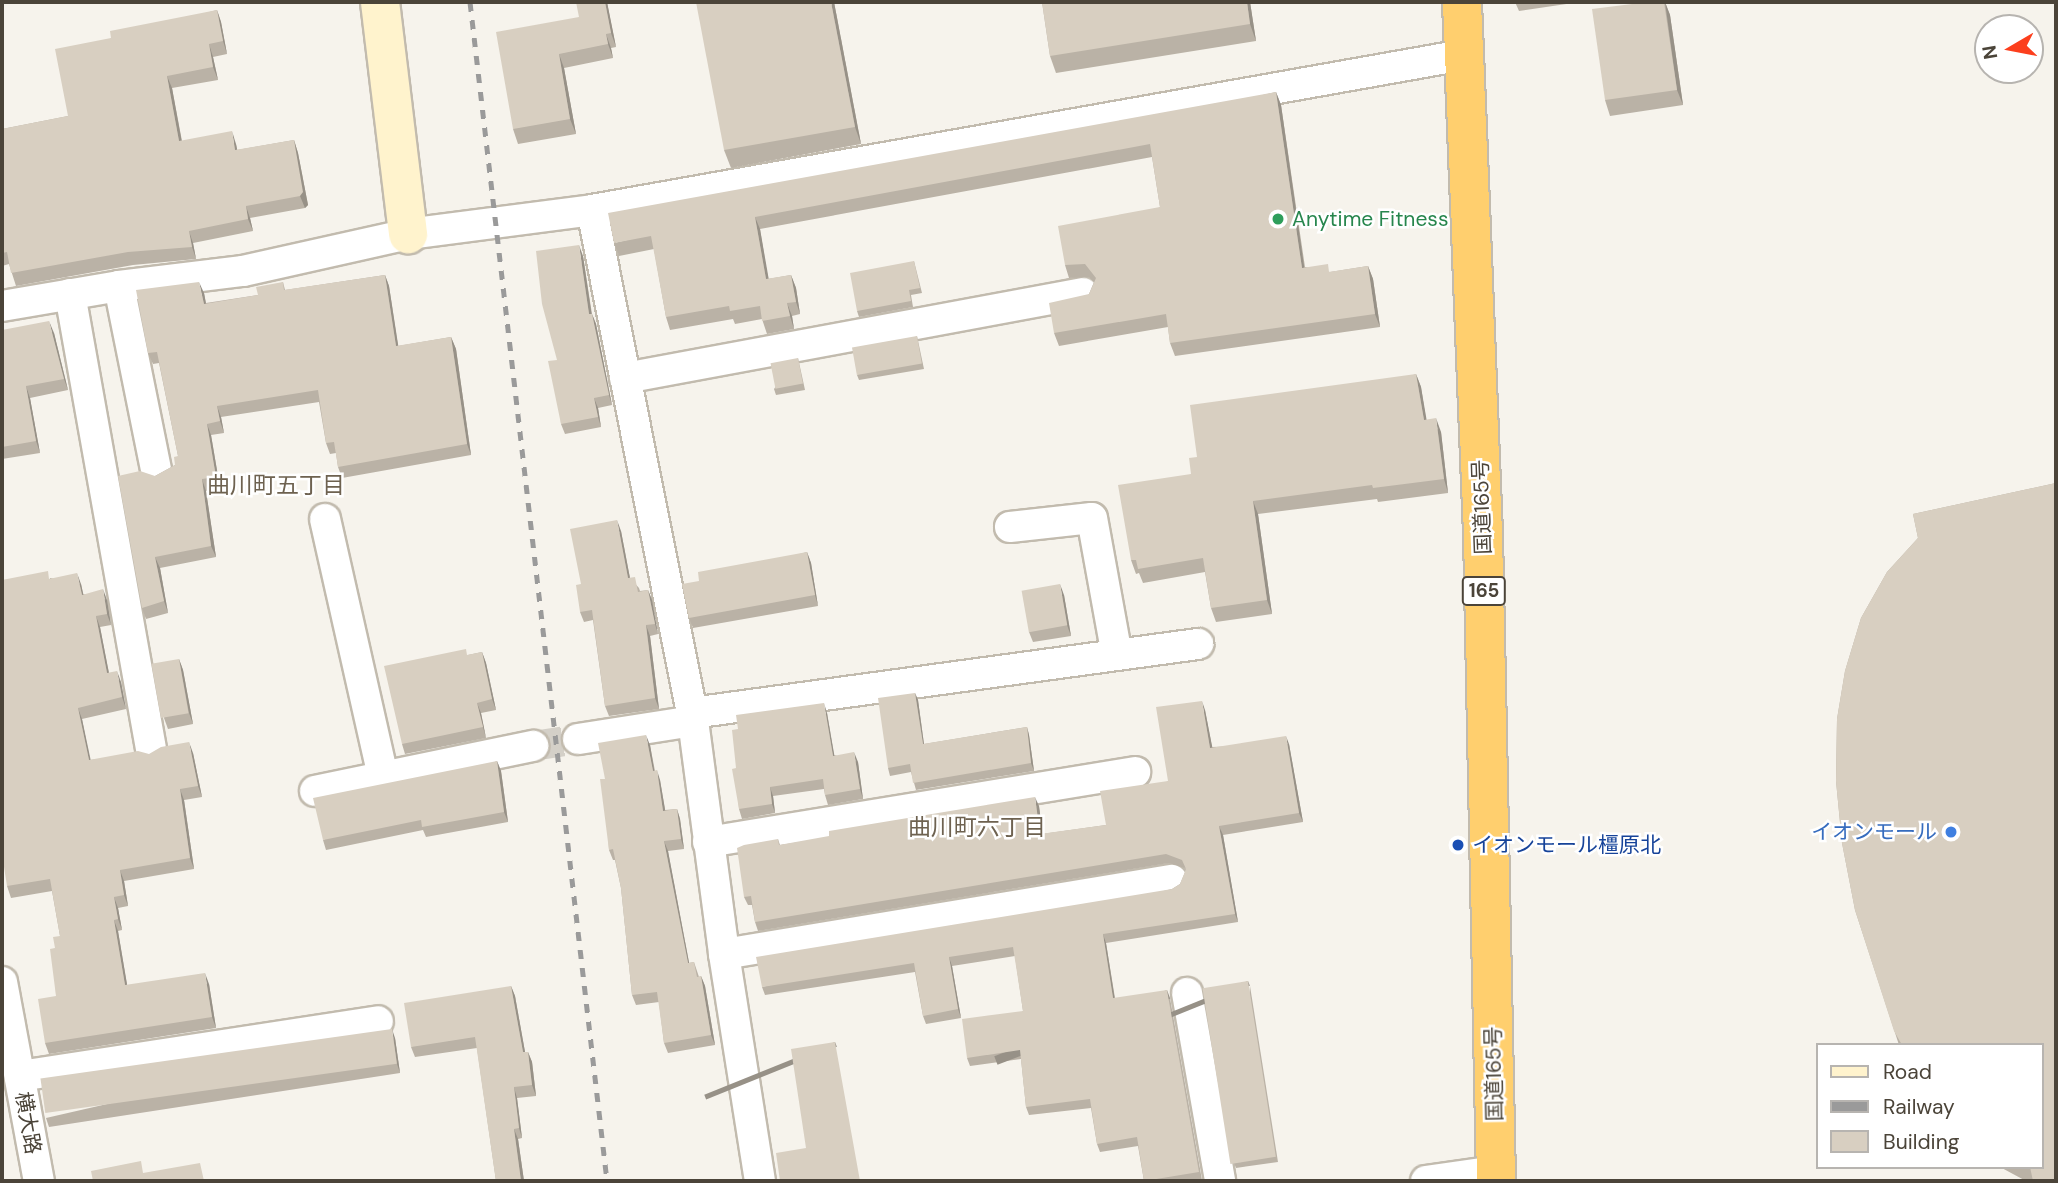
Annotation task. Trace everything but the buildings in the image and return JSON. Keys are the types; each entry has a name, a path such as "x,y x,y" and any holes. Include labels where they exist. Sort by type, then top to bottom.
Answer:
{"highway":[{"name":"国道165号","path":"1462,2 1483,533 1496,1176"}],"street":[{"path":"380,2 408,234"},
{"path":"2,306 119,286 243,271 408,234 592,210 1463,55"},
{"path":"592,210 692,717 723,954 760,1181"},
{"path":"119,286 156,470"},
{"path":"625,378 1083,293"},
{"path":"71,294 150,748"},
{"path":"1010,527 1092,518 1117,655"},
{"path":"326,519 383,776"},
{"path":"578,739 692,717 1198,644"},
{"path":"315,791 533,746"},
{"path":"708,842 1135,772"},
{"path":"723,954 1172,880"},
{"name":"横大路","path":"2,982 39,1181"},
{"path":"1187,993 1220,1181"},
{"path":"20,1076 378,1021"},
{"path":"1426,1181 1496,1176"}],"tunnel":[{"path":"533,746 578,739"}],"railway":[{"path":"470,2 607,1181"}],"place":[{"name":"Anytime Fitness","path":"1278,219"},
{"name":"イオンモール","path":"1951,832"},
{"name":"イオンモール橿原北","path":"1458,845"}],"district":[{"name":"曲川町五丁目","path":"276,485"},
{"name":"曲川町六丁目","path":"977,827"}]}
